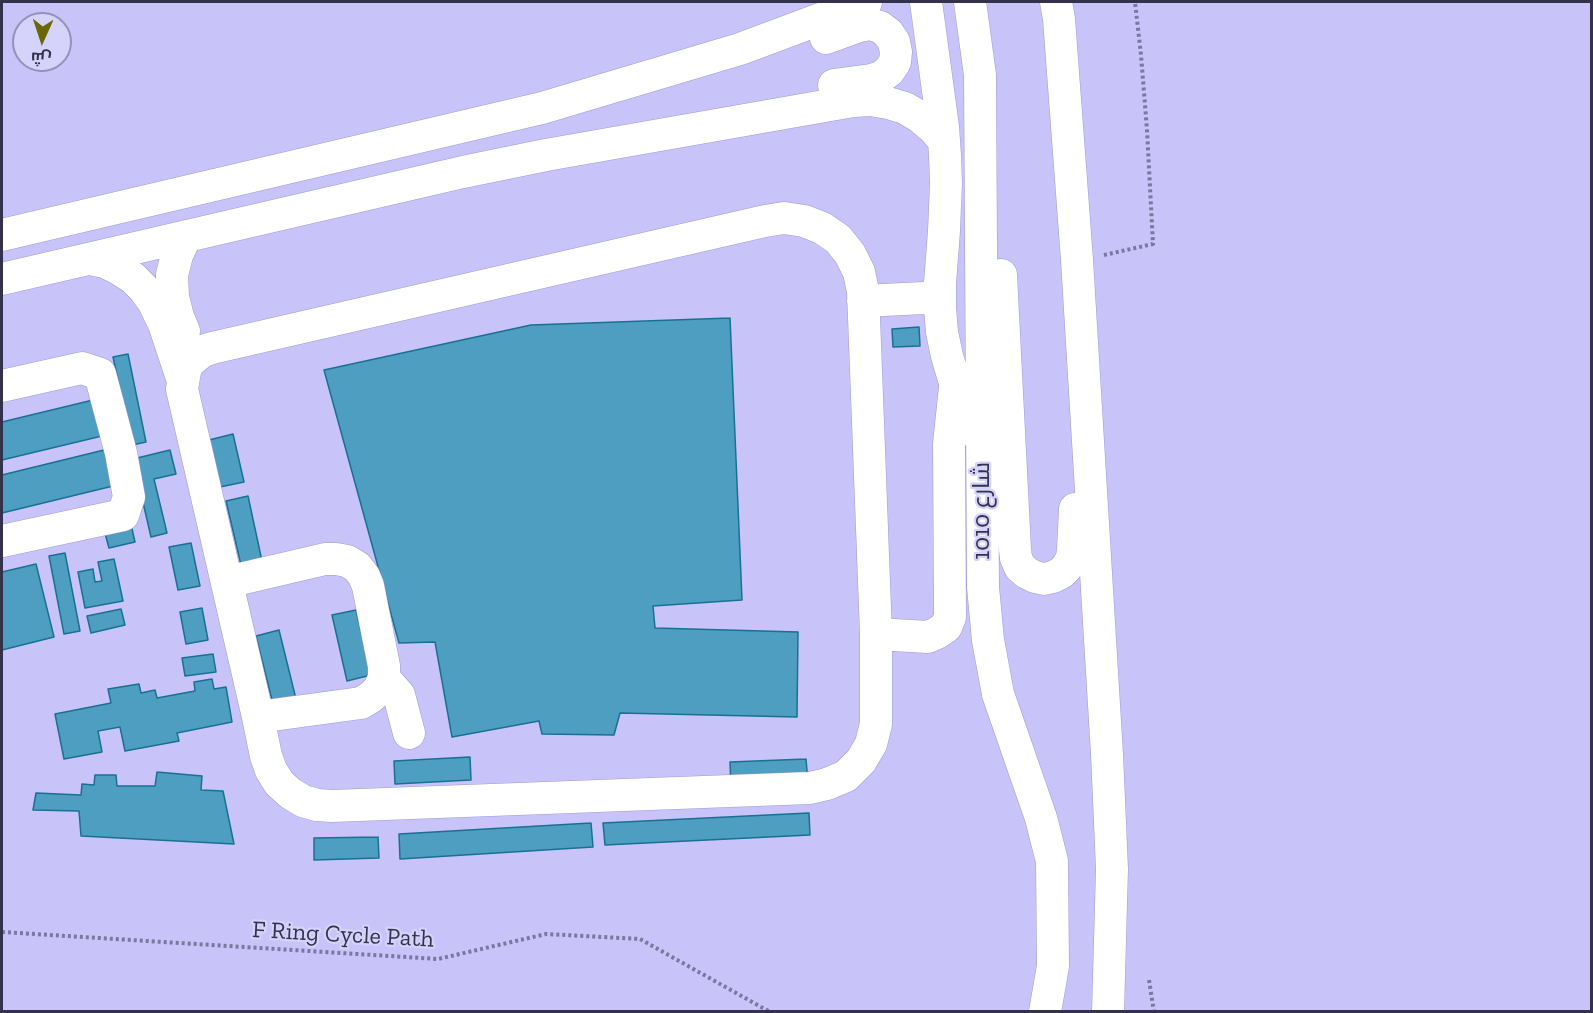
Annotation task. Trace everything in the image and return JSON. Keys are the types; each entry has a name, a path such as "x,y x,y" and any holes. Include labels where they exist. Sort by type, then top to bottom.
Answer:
{"street":[{"path":"2,235 542,108 740,49 866,2"},
{"path":"926,2 944,127 946,183 940,295 942,332 956,386 967,414 982,442"},
{"name":"شارع 1010","path":"970,2 980,75 983,587 988,640 998,694 1041,818 1052,861 1053,966 1045,1011"},
{"path":"1060,7 1106,731 1111,857 1108,1011"},
{"path":"542,108 612,100 686,84 870,24 888,33 894,42 896,52 895,62 889,71 871,80 689,111 597,134 546,155"},
{"path":"980,75 998,211 1016,558 1020,567 1027,573 1044,579 1053,578 1067,567 1072,558 1073,549 1077,260"},
{"path":"2,279 451,174 854,101 871,100 897,105 920,117 944,141"},
{"path":"784,218 804,221 822,228 838,239 850,254 859,272 863,301 876,634 876,724 872,744 861,761 846,776 810,788 332,806 303,801 279,783 266,756 183,389 189,369 203,351 784,218"},
{"path":"186,236 177,255 172,275 172,297 189,369"},
{"path":"89,259 105,262 119,269 144,289 154,303 189,369"},
{"path":"863,301 940,295"},
{"path":"2,386 82,368 100,374 121,453 129,497 123,515 2,541"},
{"path":"876,634 928,637 946,627 950,617 949,444 956,386"},
{"path":"227,582 325,559 336,559 347,561 357,567 368,586 384,666 384,678 380,689 361,703 258,717"},
{"path":"384,678 399,695 409,734"}],"path":[{"path":"1077,260 1153,244 1147,130 1135,2"},
{"name":"F Ring Cycle Path","path":"2,932 438,959 546,934 640,939 770,1011"},
{"path":"1149,980 1154,1011"}],"building":[{"path":"730,318 742,600 653,606 655,628 798,632 797,717 620,713 614,735 542,734 539,721 452,737 435,642 399,643 324,370 531,325"},
{"path":"919,327 920,346 893,347 892,329"},
{"path":"128,354 146,442 132,445 113,357"},
{"path":"93,400 102,436 2,460 2,422"},
{"path":"233,434 244,482 220,487 209,440"},
{"path":"104,450 113,486 2,513 2,475"},
{"path":"170,450 176,474 154,479 167,533 151,537 133,459"},
{"path":"248,496 262,561 241,565 226,501"},
{"path":"130,520 135,542 109,548 103,526"},
{"path":"191,543 200,586 178,590 169,547"},
{"path":"65,553 80,631 64,634 49,556"},
{"path":"114,559 123,601 85,608 78,572 93,569 95,582 102,581 98,562"},
{"path":"36,564 54,637 2,650 2,572"},
{"path":"202,608 208,640 186,644 180,612"},
{"path":"121,609 125,625 91,633 87,616"},
{"path":"356,610 371,675 347,681 332,615"},
{"path":"279,630 297,703 274,708 256,636"},
{"path":"213,654 216,672 185,676 182,658"},
{"path":"212,679 214,689 226,687 232,722 177,733 179,741 125,751 120,727 98,731 102,752 64,759 55,714 111,703 108,689 139,684 141,693 155,690 157,698 195,691 194,682"},
{"path":"470,757 471,780 395,784 394,761"},
{"path":"806,759 808,783 731,787 730,762"},
{"path":"157,772 202,776 201,790 223,791 234,844 81,836 79,811 33,810 36,793 81,795 82,784 94,785 95,775 116,775 117,786 155,786"},
{"path":"809,813 810,835 605,845 603,823"},
{"path":"591,823 593,847 400,859 399,834"},
{"path":"378,837 379,858 314,860 314,838"}]}
